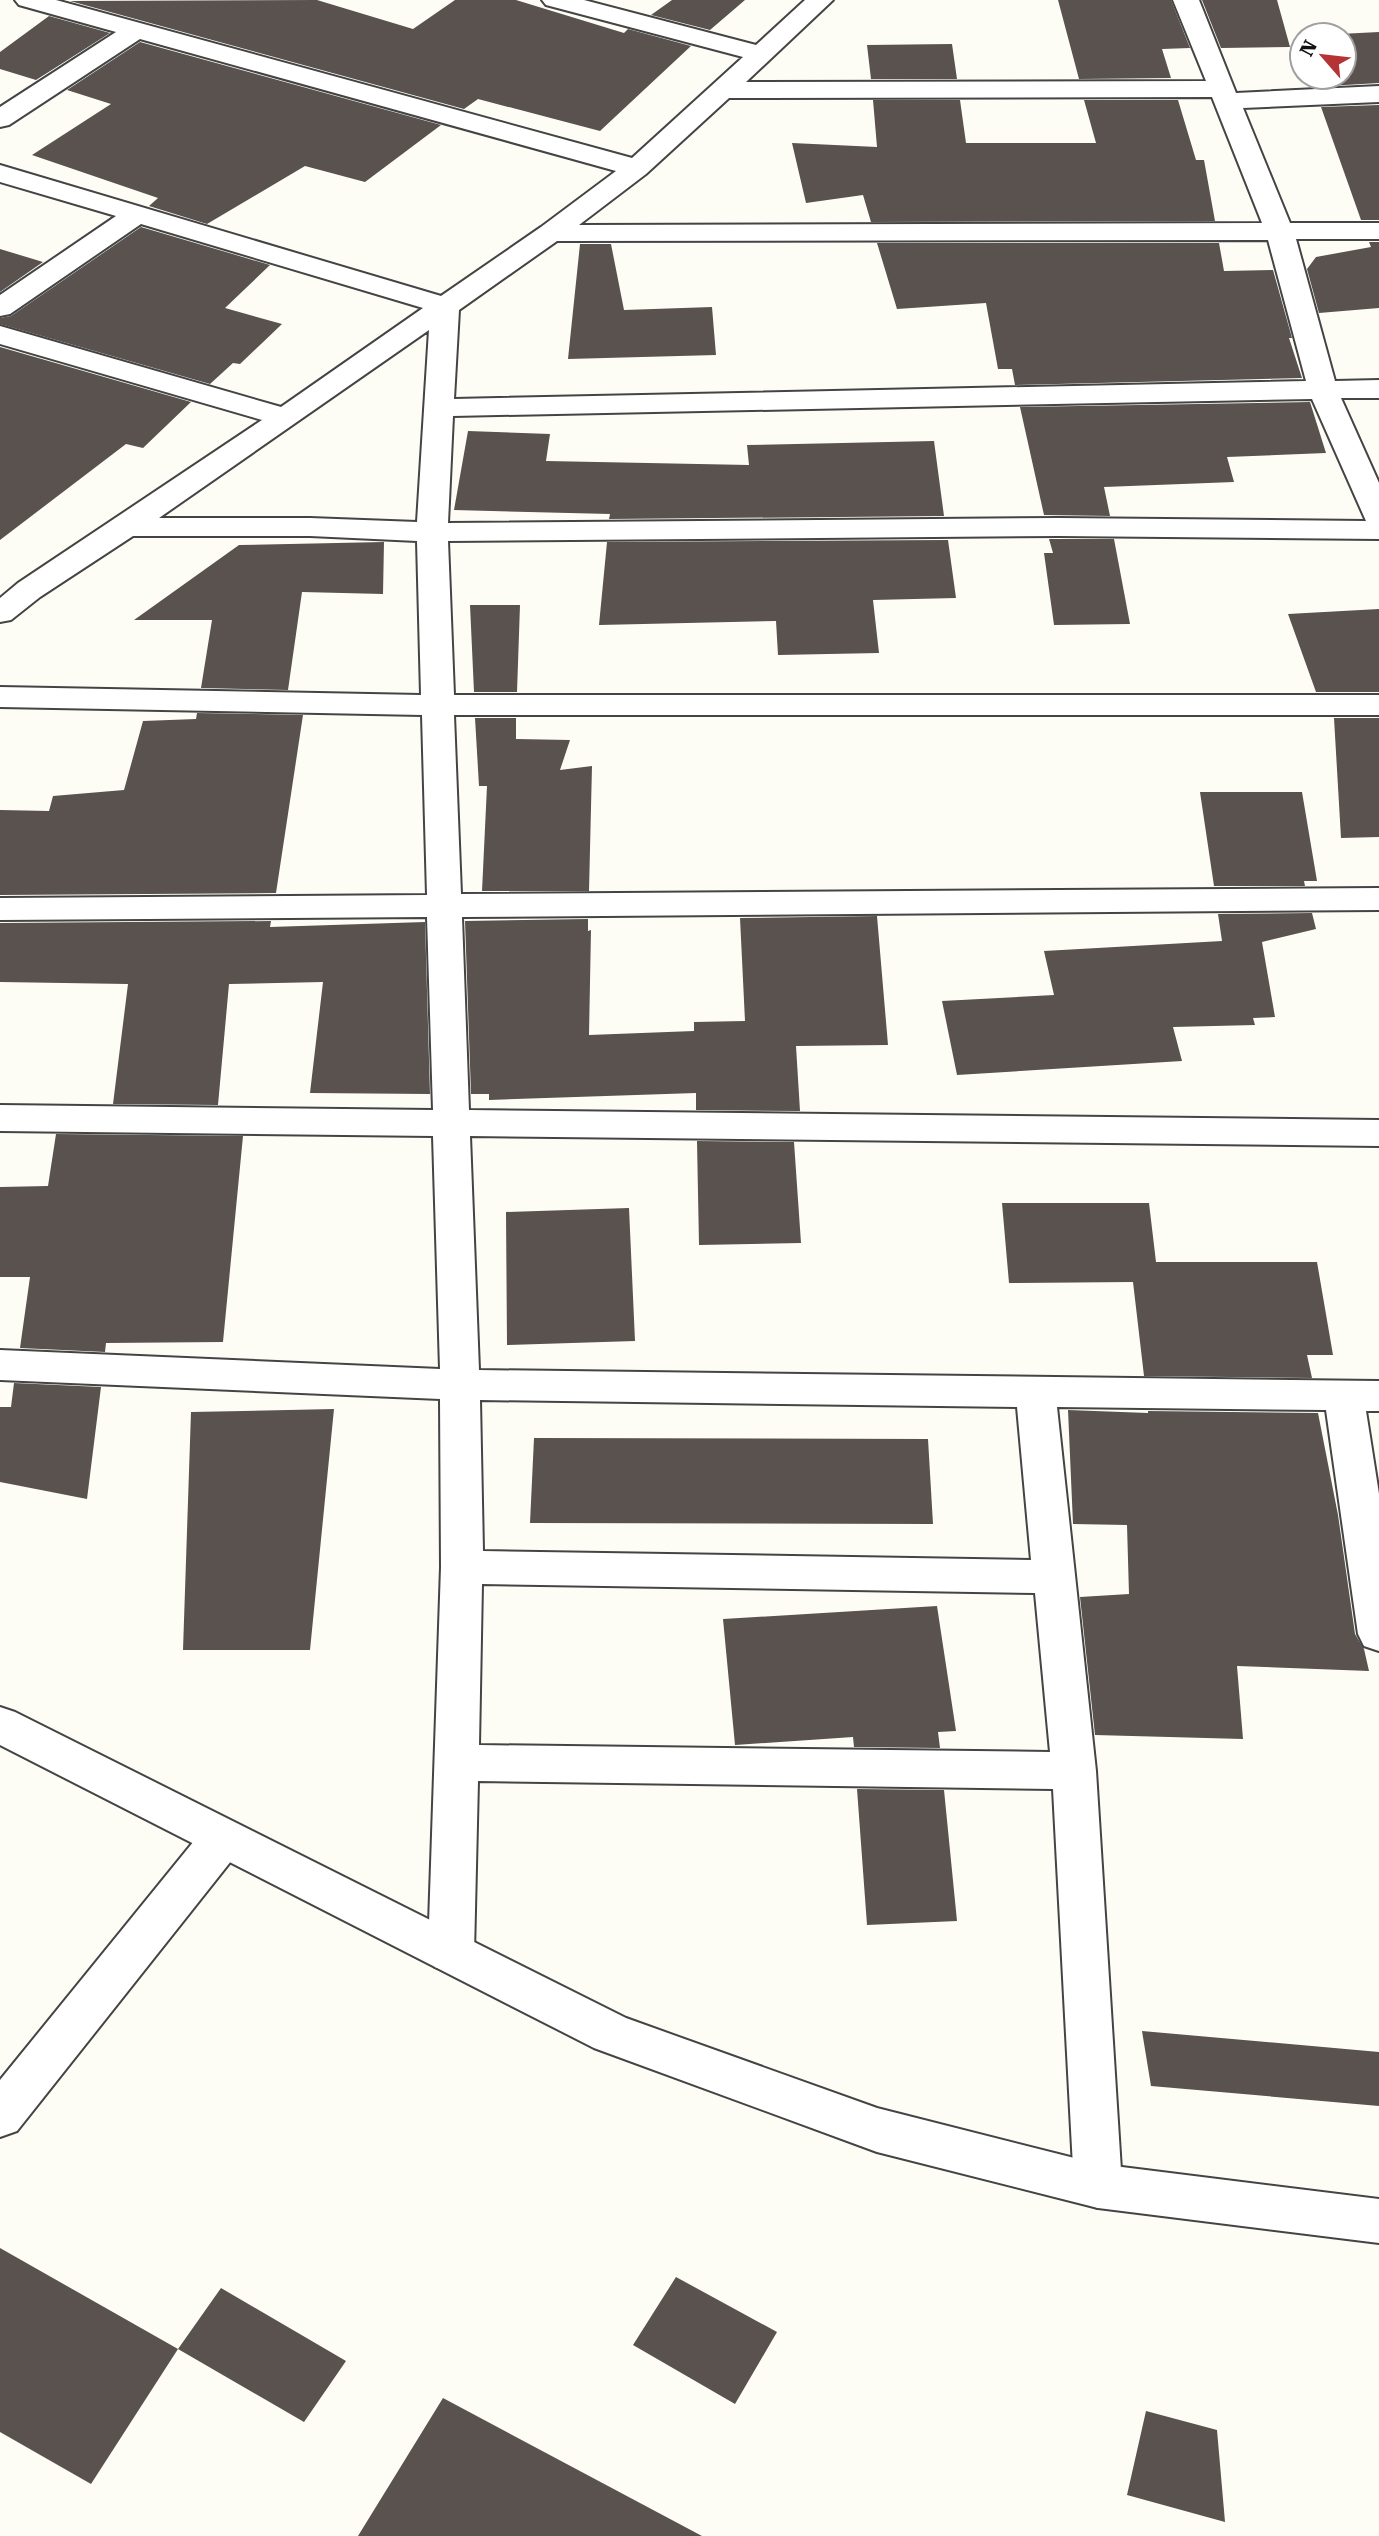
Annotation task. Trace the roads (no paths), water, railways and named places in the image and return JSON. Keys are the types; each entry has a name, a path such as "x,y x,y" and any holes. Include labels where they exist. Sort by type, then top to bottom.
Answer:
{"street":[{"path":"28,0 637,168"},
{"path":"555,0 761,54"},
{"path":"0,613 14,585 126,527 551,233 637,168 821,0"},
{"path":"1186,0 1280,233 1323,390 1379,517"},
{"path":"0,119 136,30"},
{"path":"723,90 1379,94"},
{"path":"0,173 445,306"},
{"path":"0,308 137,214"},
{"path":"551,233 1379,232"},
{"path":"445,306 432,532 460,1385 462,1567 451,1953"},
{"path":"0,335 285,417"},
{"path":"439,408 1379,389"},
{"path":"126,527 310,527 432,532 1003,527 1379,530"},
{"path":"0,697 436,705 1379,705"},
{"path":"0,909 1379,899"},
{"path":"0,1118 1379,1133"},
{"path":"0,1365 460,1385 1362,1395 1379,1634"},
{"path":"1035,1392 1074,1771 1098,2186"},
{"path":"462,1567 1052,1577"},
{"path":"0,1725 610,2033 877,2130 1098,2186 1379,2221"},
{"path":"456,1763 1074,1771"},
{"path":"0,2116 223,1838"}]}
